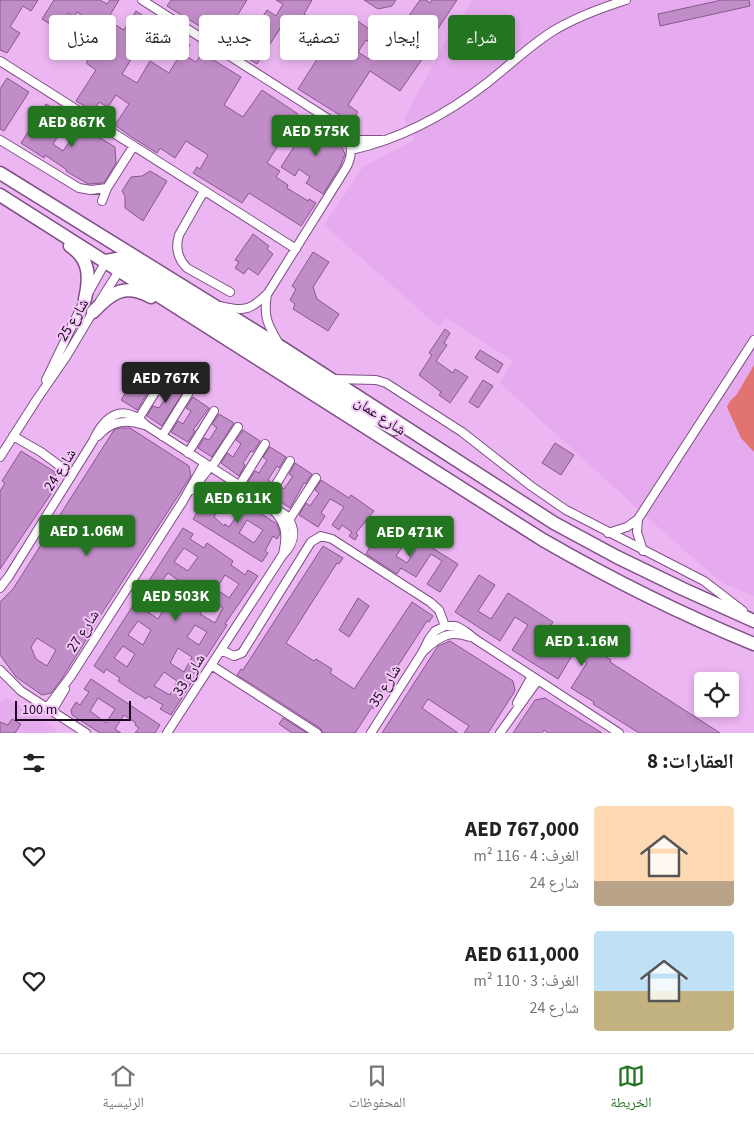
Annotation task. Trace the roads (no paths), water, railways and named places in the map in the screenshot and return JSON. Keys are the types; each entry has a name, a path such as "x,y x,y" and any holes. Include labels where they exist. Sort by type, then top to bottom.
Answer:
{"main road":[{"name":"شارع عمان","path":"0,173 126,262 195,318 557,548 691,616 754,644"},
{"path":"0,195 106,261 116,259 126,262 365,414 412,438 437,448"},
{"path":"38,219 48,231 77,251 85,261 89,277 85,299"},
{"name":"شارع عمان","path":"126,262 207,302 281,347 562,527 682,589 751,620"},
{"path":"93,312 111,295 131,290 142,292 177,312 195,318"}],"street":[{"path":"142,0 338,125 349,140 351,150 346,168 268,292 256,304 246,309 235,309 207,302"},
{"path":"351,150 386,141 423,124 455,105 553,31 582,16 626,0"},
{"path":"0,62 296,249"},
{"path":"0,140 79,188 91,190 107,188"},
{"path":"349,140 386,141"},
{"path":"102,201 107,188 133,146"},
{"path":"204,191 179,235 178,253 187,268 230,292"},
{"name":"شارع 25","path":"37,399 85,299 106,261"},
{"name":"شارع 25","path":"0,457 126,262"},
{"path":"268,292 265,308 266,319 281,347"},
{"path":"608,533 622,530 638,519 754,340"},
{"path":"139,418 164,378"},
{"path":"330,379 370,379 386,383 462,432 548,498 608,533 709,584 751,620"},
{"path":"162,436 188,394"},
{"path":"188,453 214,411"},
{"name":"شارع 24","path":"0,588 74,473 104,421 113,416 122,414 139,418 147,426 267,504"},
{"name":"شارع 24","path":"93,441 102,431 115,423 129,421 147,426"},
{"name":"شارع 27","path":"49,710 182,501 238,427"},
{"path":"15,434 74,473"},
{"path":"239,486 265,444"},
{"path":"290,461 267,504 280,511 290,520 316,478"},
{"name":"شارع 33","path":"267,504 284,524 286,539 282,556"},
{"path":"638,519 637,532 643,551"},
{"name":"شارع 33","path":"167,733 282,556 289,549 293,541 294,532 290,520"},
{"path":"221,650 234,656 242,653 311,542 321,536 332,538 430,602 442,616 445,626 461,628 474,639 619,733"},
{"name":"شارع 35","path":"372,733 432,634 445,626"},
{"path":"422,653 437,639 450,634 463,635 474,639"},
{"path":"211,665 317,733"},
{"path":"0,670 16,687 86,733"},
{"path":"500,733 534,678"}]}
